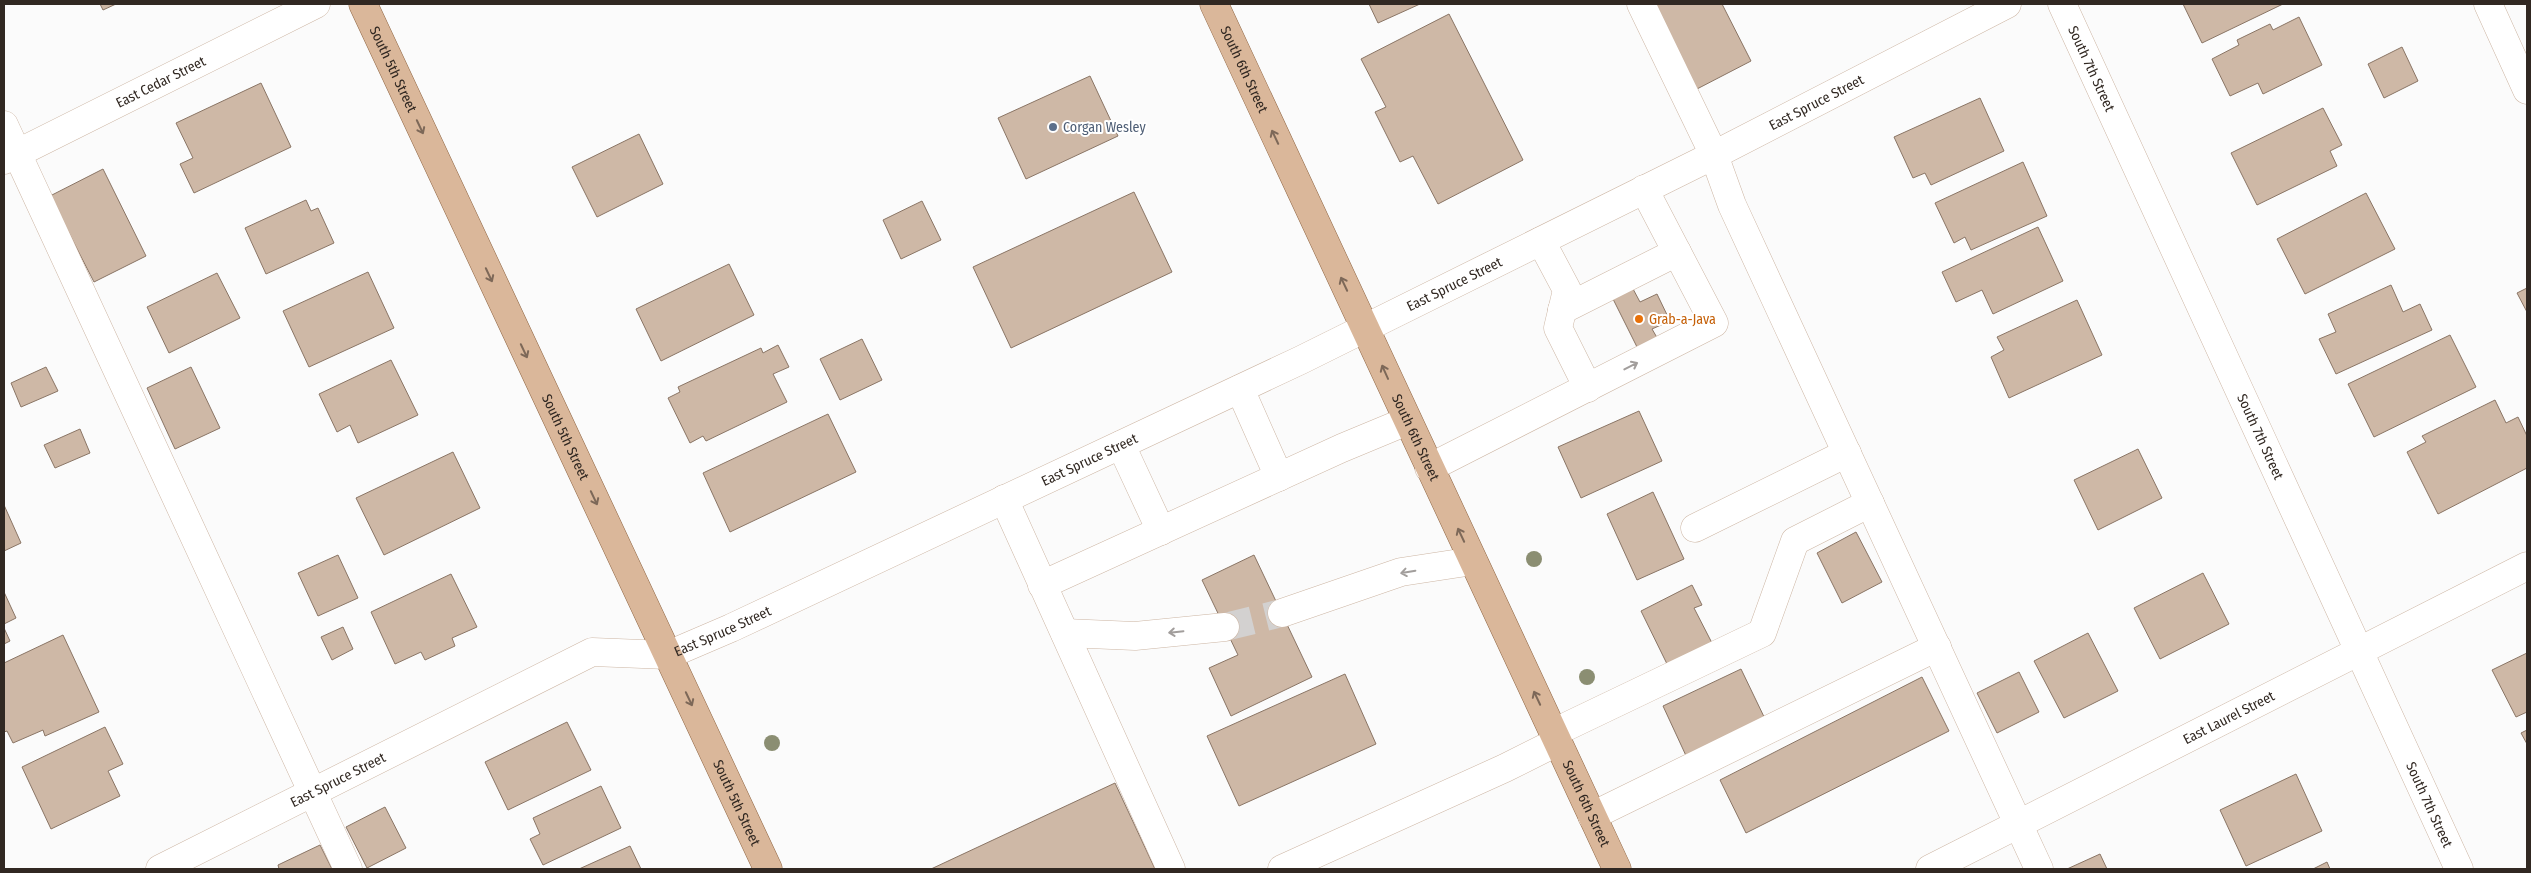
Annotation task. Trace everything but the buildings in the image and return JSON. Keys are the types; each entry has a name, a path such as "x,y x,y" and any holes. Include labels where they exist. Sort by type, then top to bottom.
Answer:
{"main road":[{"name":"South 5th Street","path":"363,4 768,869"},
{"name":"South 6th Street","path":"1214,4 1617,869"}],"street":[{"name":"East Cedar Street","path":"10,157 316,4"},
{"path":"1641,4 1714,155 1732,204 2039,869"},
{"name":"East Spruce Street","path":"160,869 592,652 668,655 731,628 1240,389 1365,328 1714,155 2007,4"},
{"name":"South 7th Street","path":"2062,4 2459,869"},
{"path":"2488,4 2527,90"},
{"path":"4,125 10,157 348,869"},
{"path":"1429,468 1714,323 1644,189"},
{"path":"1541,241 1567,290 1558,328 1588,388"},
{"path":"1562,310 1678,252"},
{"path":"1240,389 1280,477"},
{"path":"1042,585 1407,421"},
{"path":"1121,445 1161,531"},
{"path":"1695,528 1847,453"},
{"path":"1004,499 1171,869"},
{"path":"1282,869 1496,772 1555,737 1762,632 1795,541 1870,503"},
{"path":"1282,613 1401,572 1473,561"},
{"name":"East Laurel Street","path":"1930,869 2358,650 2527,566"},
{"path":"1065,633 1135,636 1225,628"},
{"path":"1592,816 1937,647"}],"tunnel":[{"path":"1225,627 1282,613"}],"place":[{"name":"Corgan Wesley","path":"1053,127"},
{"name":"Grab-a-Java","path":"1639,319"}]}
